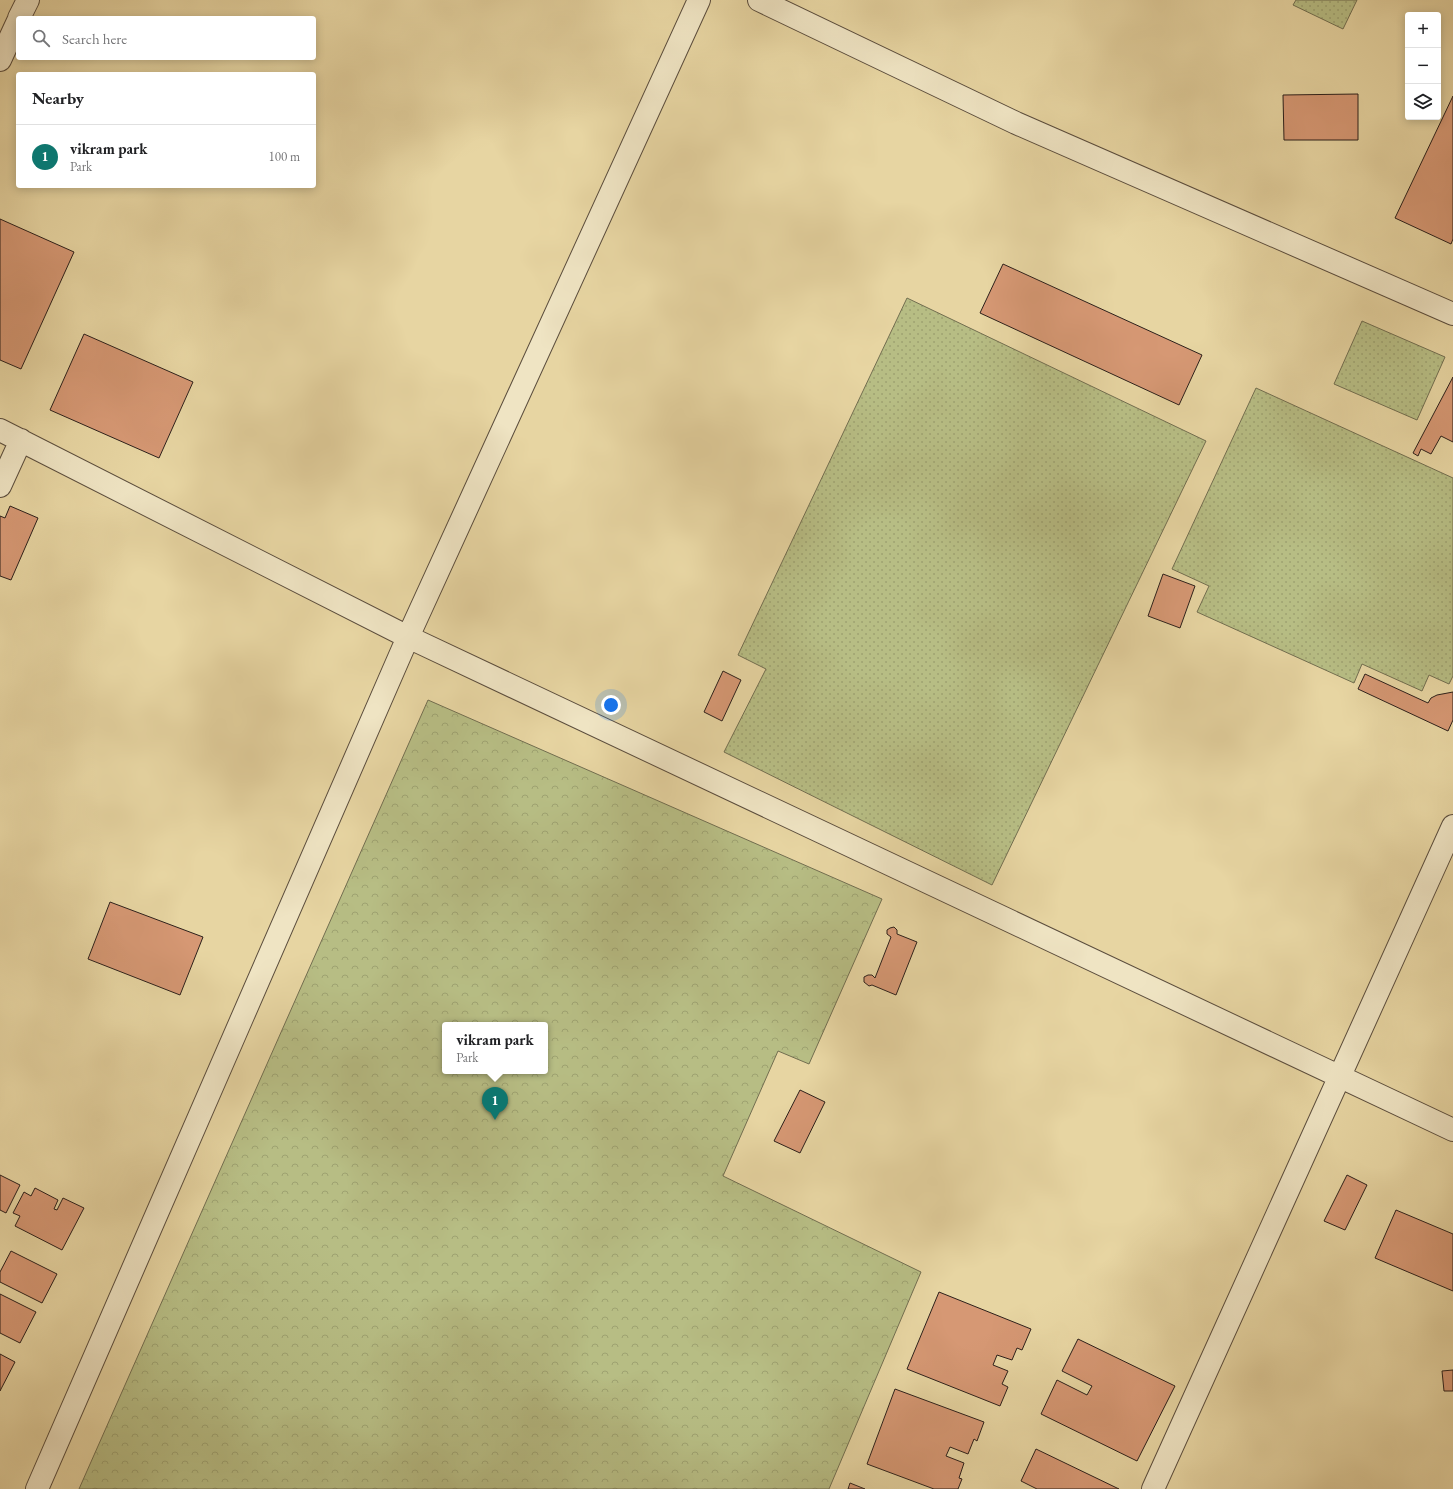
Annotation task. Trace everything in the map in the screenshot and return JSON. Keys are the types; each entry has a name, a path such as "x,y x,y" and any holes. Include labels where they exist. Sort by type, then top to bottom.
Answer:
{"street":[{"path":"20,16 28,0"},
{"path":"36,1489 408,636 699,0"},
{"path":"759,0 1016,123 1453,314"},
{"path":"0,60 16,25"},
{"path":"0,430 408,636 1453,1130"},
{"path":"0,486 21,440"},
{"path":"1154,1489 1453,826"}],"green space":[{"path":"1296,0 1357,0 1343,29 1293,5"},
{"path":"907,298 1206,441 992,885 724,752 766,669 738,655"},
{"path":"1362,321 1445,357 1417,420 1334,384"},
{"path":"1256,388 1453,478 1453,676 1449,684 1429,675 1422,691 1362,664 1354,683 1197,612 1209,586 1172,569"},
{"path":"428,700 882,899 809,1064 778,1051 723,1176 921,1272 829,1489 79,1489"}],"building":[{"path":"1358,94 1358,140 1284,140 1283,95"},
{"path":"1453,96 1453,239 1451,244 1395,218"},
{"path":"0,219 74,252 21,369 0,360"},
{"path":"1003,264 1202,355 1179,405 980,313"},
{"path":"84,334 193,382 159,458 50,410"},
{"path":"1453,377 1453,442 1441,436 1431,454 1421,449 1418,456 1413,453"},
{"path":"10,506 38,518 11,580 0,576 0,516 5,518"},
{"path":"1163,574 1195,586 1180,628 1148,616"},
{"path":"723,671 741,680 722,721 704,712"},
{"path":"1365,674 1428,703 1431,698 1437,695 1453,692 1453,720 1448,731 1358,689"},
{"path":"110,902 203,937 180,995 88,959"},
{"path":"894,927 897,930 897,934 917,942 896,995 872,985 869,986 864,982 864,977 868,975 872,975 875,978 891,937 887,934 887,930"},
{"path":"800,1090 825,1102 800,1153 774,1141"},
{"path":"0,1175 20,1185 6,1213 0,1210"},
{"path":"1347,1175 1367,1185 1345,1230 1324,1221"},
{"path":"35,1188 58,1200 54,1209 57,1210 63,1198 84,1208 62,1250 15,1226 20,1216 13,1213 24,1192 31,1196"},
{"path":"1396,1210 1453,1234 1453,1291 1375,1258"},
{"path":"11,1251 57,1274 42,1303 0,1282 0,1272"},
{"path":"939,1292 1031,1329 1022,1350 1017,1348 1012,1360 997,1355 993,1365 1008,1371 1002,1384 1008,1387 1000,1406 907,1369"},
{"path":"0,1294 36,1312 20,1343 0,1333"},
{"path":"1078,1339 1175,1386 1137,1461 1041,1414 1057,1380 1087,1395 1092,1386 1062,1371"},
{"path":"0,1354 15,1362 0,1391"},
{"path":"1453,1370 1453,1391 1444,1391 1442,1371"},
{"path":"895,1389 984,1422 977,1441 974,1439 968,1454 950,1447 946,1456 964,1463 959,1478 962,1479 958,1489 934,1489 867,1464"},
{"path":"1036,1449 1119,1489 1037,1489 1021,1481"},
{"path":"850,1483 865,1489 848,1489"}],"place":[{"name":"vikram park","path":"495,1120"}]}
